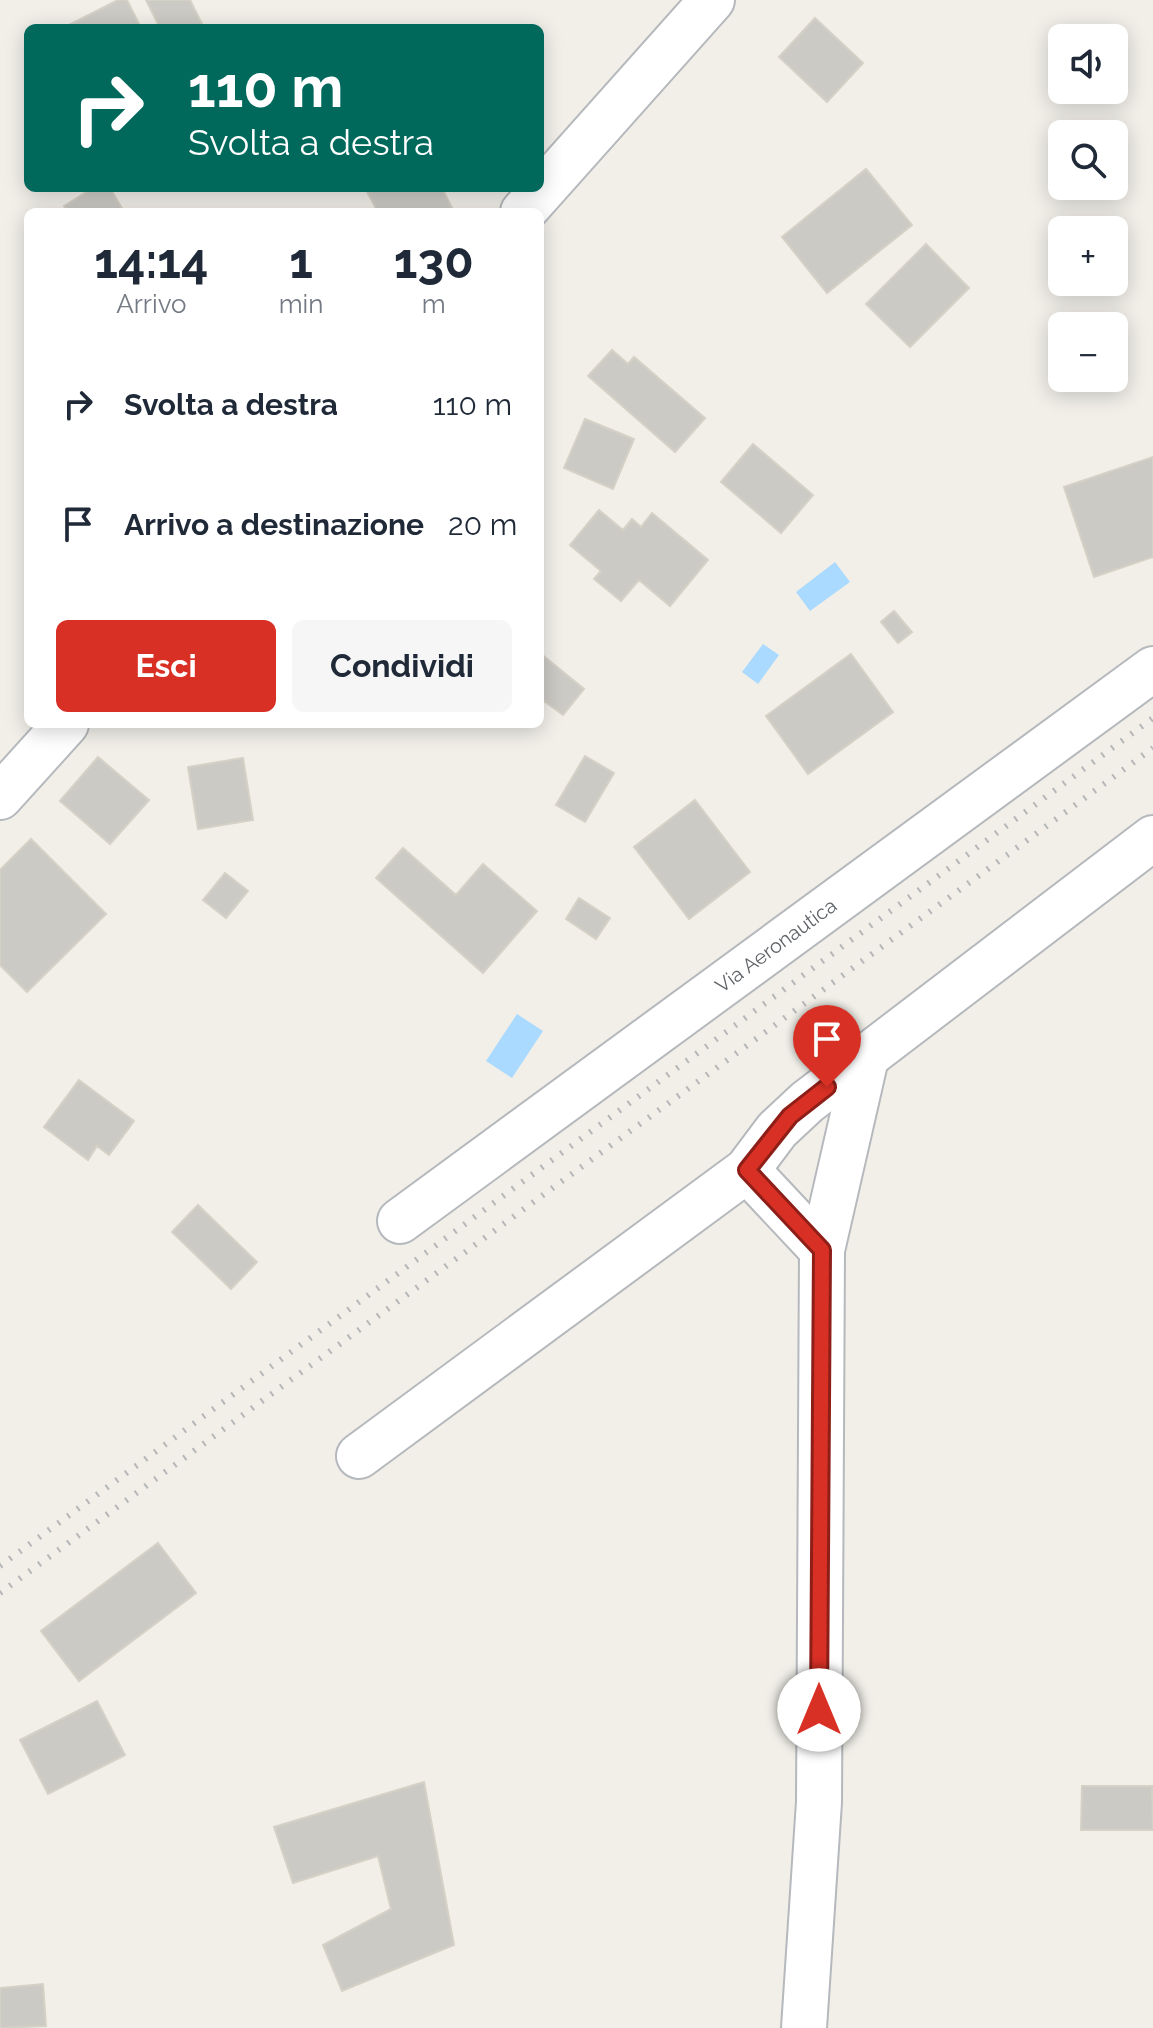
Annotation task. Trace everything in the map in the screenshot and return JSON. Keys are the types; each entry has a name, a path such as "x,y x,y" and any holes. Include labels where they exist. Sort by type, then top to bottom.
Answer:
{"street":[{"path":"544,188 712,0"},
{"path":"527,208 541,192"},
{"name":"Via Aeronautica","path":"400,1221 1153,669"},
{"path":"0,797 62,728"},
{"path":"359,1456 747,1170 790,1116 1153,838"},
{"path":"804,2028 819,1802 822,1250 866,1058"},
{"path":"747,1170 822,1250"}],"water":[{"path":"835,562 850,582 810,611 796,592"},
{"path":"763,644 779,655 758,684 742,672"},
{"path":"517,1014 543,1031 512,1078 486,1061"}],"building":[{"path":"118,0 127,0 139,24 71,24"},
{"path":"146,0 190,0 202,24 158,24"},
{"path":"815,18 863,63 827,102 779,57"},
{"path":"866,169 912,225 827,293 782,237"},
{"path":"87,192 112,192 122,208 65,208"},
{"path":"367,192 444,192 452,208 376,208"},
{"path":"926,244 969,288 910,347 866,304"},
{"path":"612,350 628,364 634,357 705,418 675,452 588,376"},
{"path":"585,419 634,439 613,489 564,468"},
{"path":"753,444 813,495 781,533 721,482"},
{"path":"1153,457 1153,557 1094,577 1064,487"},
{"path":"599,510 623,530 632,519 641,527 652,513 708,560 670,606 639,580 621,601 594,579 601,571 570,545"},
{"path":"894,611 912,632 898,643 881,622"},
{"path":"851,654 893,712 808,774 766,716"},
{"path":"544,656 584,689 563,715 544,701"},
{"path":"585,756 614,773 585,822 556,805"},
{"path":"98,757 149,800 110,844 60,801"},
{"path":"243,758 253,820 198,829 188,767"},
{"path":"695,800 750,872 689,919 634,847"},
{"path":"31,839 106,914 27,992 0,965 0,870"},
{"path":"403,848 456,895 483,864 537,911 483,973 376,878"},
{"path":"225,873 248,891 226,918 203,900"},
{"path":"579,898 610,918 596,939 566,919"},
{"path":"79,1080 134,1121 109,1155 97,1146 88,1160 44,1127"},
{"path":"198,1205 257,1262 231,1289 172,1232"},
{"path":"158,1543 196,1593 79,1681 41,1631"},
{"path":"97,1701 125,1755 48,1794 20,1740"},
{"path":"424,1782 454,1945 342,1991 323,1945 391,1909 378,1856 293,1883 274,1827"},
{"path":"1082,1786 1152,1786 1153,1830 1081,1830"},
{"path":"43,1984 46,2026 0,2028 0,1988"}],"railway":[{"path":"0,1566 1153,718"},
{"path":"0,1593 1153,748"}],"route":[{"path":"819,1710 822,1250 747,1170 790,1116 827,1087"}]}
